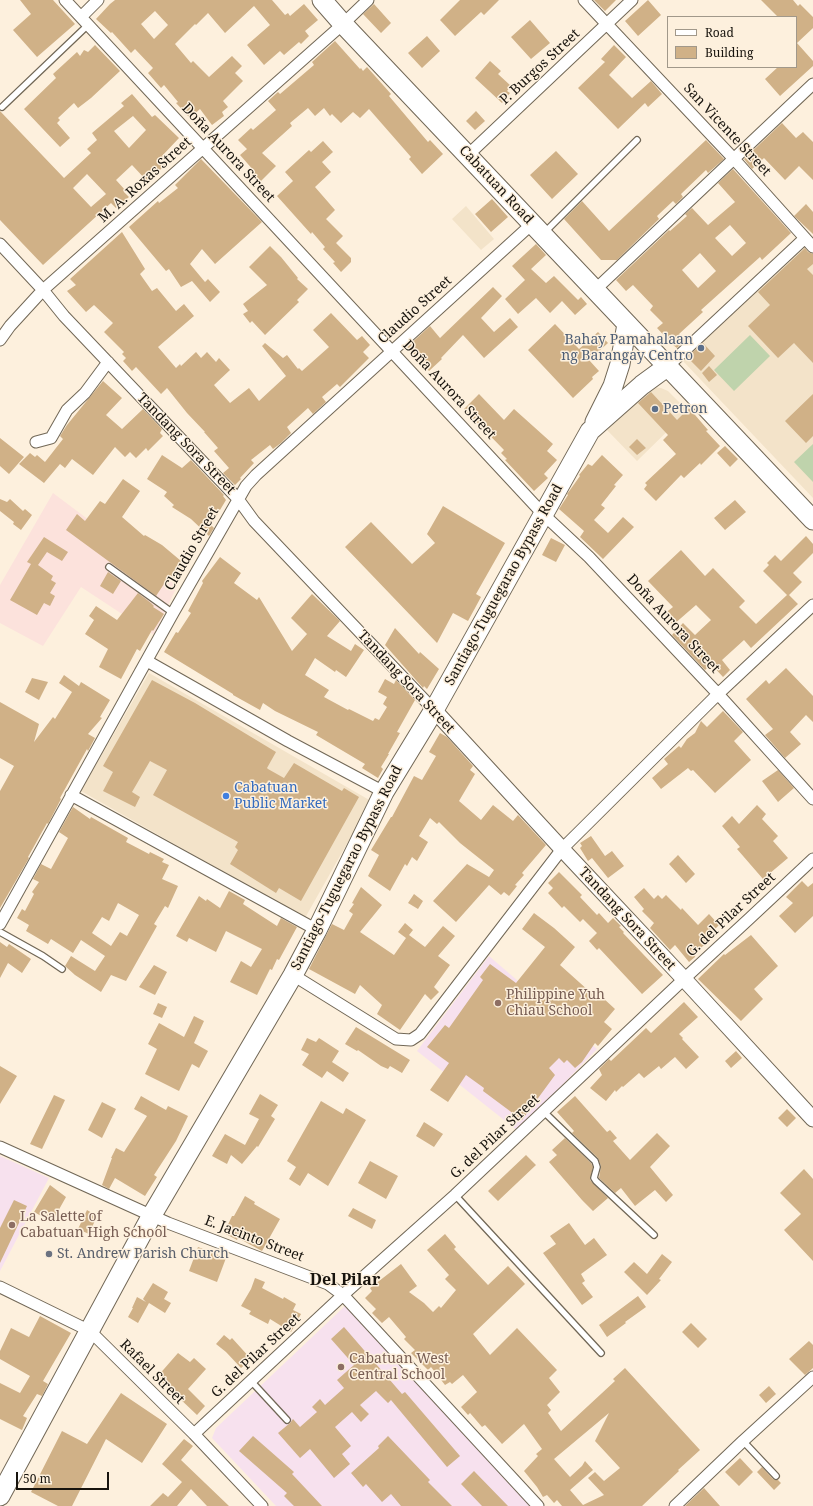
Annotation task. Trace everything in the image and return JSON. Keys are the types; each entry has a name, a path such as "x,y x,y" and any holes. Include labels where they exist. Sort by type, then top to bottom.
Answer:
{"highway":[{"name":"Cabatuan Road","path":"324,2 343,24 668,366"},
{"path":"590,431 613,386 620,364 627,324"},
{"name":"Santiago-Tuguegarao Bypass Road","path":"0,1496 152,1215 293,975 317,930 384,792 434,710 590,431 642,385 668,366"},
{"path":"668,366 813,520"}],"street":[{"name":"Doña Aurora Street","path":"65,0 543,514 589,557 718,694 813,799"},
{"path":"84,21 98,0"},
{"name":"M. A. Roxas Street","path":"0,340 10,326 43,290 343,24 368,0"},
{"name":"San Vicente Street","path":"584,0 734,159 813,247"},
{"name":"P. Burgos Street","path":"468,155 632,0"},
{"path":"596,289 813,84"},
{"name":"Claudio Street","path":"0,924 173,613 238,499 256,474 392,351 537,229"},
{"path":"668,366 805,238"},
{"name":"Tandang Sora Street","path":"0,244 43,290 64,316 238,499 254,521 434,710 562,849 684,978 813,1119"},
{"path":"36,442 51,438 67,410 85,393 108,362"},
{"path":"293,975 396,1039 411,1040 420,1034 562,849 718,694 813,605"},
{"path":"147,661 288,741 384,792"},
{"path":"71,795 317,930"},
{"name":"G. del Pilar Street","path":"194,1434 343,1295 455,1195 684,978 813,859"},
{"name":"E. Jacinto Street","path":"0,1147 168,1223 328,1284 343,1295 538,1506"},
{"name":"Rafael Street","path":"0,1287 90,1331 194,1434 262,1506"},
{"path":"675,1506 742,1441 813,1378"}],"lane":[{"path":"2,107 84,21"},
{"path":"537,229 637,140"},
{"path":"109,567 173,613"},
{"path":"0,932 43,956 62,969"},
{"path":"544,1112 595,1161 597,1167 594,1178 596,1181 654,1235"},
{"path":"455,1195 601,1353"},
{"path":"250,1381 287,1420"},
{"path":"742,1441 776,1476"}],"shaded area":[{"path":"466,206 494,239 481,250 452,219"},
{"path":"805,244 813,252 813,498 682,360"},
{"path":"654,387 668,391 688,411 637,461 607,430"},
{"path":"53,493 177,586 154,635 81,587 43,646 0,623 0,585"},
{"name":"Cabatuan Public Market","path":"149,673 371,801 305,918 81,791"},
{"name":"Philippine Yuh Chiau School","path":"489,956 597,1049 518,1131 417,1051"},
{"name":"La Salette of Cabatuan High School","path":"0,1156 49,1178 0,1271"},
{"name":"Cabatuan West Central School","path":"345,1306 532,1506 276,1506 212,1438 216,1428"}],"green space":[{"path":"750,335 770,356 734,391 714,370"},
{"path":"813,444 813,482 794,462"}],"building":[{"path":"20,0 53,0 75,24 37,57 13,30 31,14"},
{"path":"115,0 272,0 285,15 288,13 290,16 304,4 318,20 305,31 309,36 301,44 299,42 284,55 280,51 264,65 247,45 270,25 254,6 225,33 208,13 196,25 195,24 175,44 191,63 193,61 209,77 232,56 242,66 235,73 243,81 223,101 228,107 222,112 224,116 212,125 200,109 190,118 176,103 178,102 164,85 161,88 148,73 153,68 135,49 131,53 112,32 111,33 96,19","holes":["155,11 168,25 154,39 141,24"]},
{"path":"460,0 499,0 484,15 481,12 455,36 440,20"},
{"path":"594,0 616,0 605,11"},
{"path":"648,0 661,15 638,36 625,21"},
{"path":"761,0 793,0 798,6 800,4 813,17 813,28 797,43 797,16 777,16"},
{"path":"374,4 391,23 381,33 363,14"},
{"path":"530,20 550,43 531,59 511,37"},
{"path":"427,36 440,51 422,68 408,53"},
{"path":"335,41 360,69 361,68 363,71 367,67 391,94 389,96 428,142 430,140 443,154 422,174 409,159 411,157 369,109 360,118 353,112 341,123 332,114 330,116 324,108 315,116 308,108 290,123 292,126 262,153 276,166 259,183 252,175 255,172 240,155 247,149 238,140 251,128 253,130 276,110 268,101 278,92 280,94 314,65 312,62"},
{"path":"797,43 813,61 813,66 780,96 765,79 777,68 797,68"},
{"path":"95,45 120,71 78,108 74,103 58,118 60,120 57,123 70,138 60,147 24,109 56,78 53,74 77,52 80,56 84,50 88,52"},
{"path":"614,45 626,57 609,75 632,98 651,81 662,94 648,107 645,103 618,129 578,88 605,62 601,59"},
{"path":"490,61 501,71 498,74 511,86 507,91 510,93 502,103 475,78"},
{"path":"132,94 152,117 155,115 179,138 162,156 168,163 147,181 132,165 116,180 126,191 124,192 129,197 116,208 111,203 43,265 0,220 0,111 64,178 91,153 87,149 97,140 92,133 124,106 121,103","holes":["133,116 146,130 129,148 114,131","87,174 106,194 91,207 73,188"]},
{"path":"476,111 485,121 475,130 466,121"},
{"path":"782,123 796,138 803,132 813,142 813,180 799,166 785,180 764,158 752,169 744,159"},
{"path":"706,140 724,159 708,173 706,170 681,194 683,197 676,204 673,201 657,216 659,219 617,260 601,260 564,219 582,201 609,231"},
{"path":"323,141 333,152 322,162 331,172 315,187 335,210 326,219 343,236 336,243 351,258 351,262 341,272 333,263 335,262 323,249 325,247 312,232 311,234 277,196 293,181 285,172 309,150 311,152"},
{"path":"556,151 578,174 552,199 530,175"},
{"path":"201,159 262,222 215,264 202,249 190,264 205,282 208,279 220,292 210,302 192,281 181,287 169,269 166,271 129,227 158,201 159,203 178,188 175,185"},
{"path":"733,169 791,233 762,260 760,257 701,310 703,312 679,334 685,340 677,348 657,328 663,323 650,310 653,306 633,285 626,291 616,280 669,230 670,231 687,216 685,214 692,208 708,225 735,202 718,183","holes":["730,225 746,243 732,256 715,238","700,253 716,271 698,288 682,270"]},
{"path":"492,199 508,217 491,232 475,214"},
{"path":"806,204 813,212 813,234 794,216"},
{"path":"122,232 145,269 140,274 152,291 157,288 176,311 184,304 194,316 158,347 176,368 180,364 181,366 196,352 201,358 207,352 216,362 219,358 230,370 214,385 230,403 249,388 259,401 286,376 262,346 265,343 283,358 287,355 298,369 299,368 302,371 329,347 313,330 331,313 357,340 362,336 370,345 363,352 369,358 340,387 337,384 322,397 326,402 313,414 308,408 287,427 291,433 281,443 273,449 270,445 251,460 254,463 235,485 223,473 229,468 214,451 218,448 167,388 161,394 136,367 132,371 123,361 126,358 122,354 124,352 104,332 113,323 94,305 86,312 67,291 76,285 70,279"},
{"path":"536,244 546,255 531,269 546,283 554,276 578,300 581,297 587,304 575,315 562,301 550,313 536,298 518,314 505,299 525,280 512,266"},
{"path":"270,246 281,257 298,278 297,279 308,289 297,300 299,302 265,335 252,321 250,323 243,314 248,311 243,304 267,285 249,267"},
{"path":"805,248 808,252 813,254 813,264 807,269 813,275 813,363 794,343 778,358 748,326 770,305 758,292"},
{"path":"493,287 502,296 481,318 494,332 510,318 518,327 484,358 463,335 441,358 442,359 429,371 407,347 430,326 440,338"},
{"path":"555,324 579,349 598,332 608,343 589,360 599,371 592,377 593,379 573,398 528,350"},
{"name":"Bahay Pamahalaan ng Barangay Centro","path":"703,343 715,356 701,371 687,357"},
{"path":"709,366 717,375 709,382 702,373"},
{"path":"103,381 122,398 106,415 122,429 143,409 162,429 160,433 163,436 148,451 146,448 136,458 130,452 125,457 115,447 93,475 72,459 65,468 60,464 44,483 19,464 30,453 35,457 37,455 45,462 63,439 60,436 67,425"},
{"path":"651,392 677,420 689,408 708,430 706,431 720,446 701,465 700,463 684,478 681,475 656,501 644,489 647,485 645,483 676,454 663,440 668,435 638,403"},
{"path":"479,394 504,420 514,409 553,444 547,451 557,460 544,474 548,478 534,491 505,460 507,459 501,453 504,450 464,409"},
{"path":"813,394 813,436 806,443 785,421"},
{"path":"0,438 24,457 9,474 0,466"},
{"path":"637,439 646,448 637,455 629,447"},
{"path":"725,446 738,459 730,467 717,453"},
{"path":"162,455 182,468 191,460 224,495 223,496 226,500 211,525 214,528 209,536 191,519 172,507 174,505 164,496 167,492 147,479"},
{"path":"602,455 623,475 614,485 616,486 601,505 605,508 594,520 608,533 623,517 634,527 603,559 580,537 584,531 559,509 568,495 567,494 580,476 579,475 588,464 592,466"},
{"path":"123,479 140,491 122,517 144,536 145,535 162,545 187,566 176,580 170,575 156,596 66,530 77,514 85,521 100,501 105,504"},
{"path":"0,499 7,502 10,499 23,511 25,509 32,515 21,530 13,524 14,522 0,511"},
{"path":"735,500 746,512 725,530 714,518"},
{"path":"443,506 505,543 476,594 481,597 468,621 453,613 437,643 345,547 371,522 412,564 435,543 427,534"},
{"path":"806,536 813,544 813,553 793,573 802,582 789,595 798,604 751,648 744,640 722,660 730,670 723,677 711,664 705,670 672,635 683,623 695,635 711,620 696,605 673,625 664,614 673,607 648,581 681,550 705,576 713,568 745,601 739,607 756,624 787,595 763,571 769,565 767,563 775,555 781,561"},
{"path":"44,537 68,552 62,561 47,552 38,565 53,576 51,580 56,583 50,593 55,596 50,606 44,603 37,615 10,600 31,564 27,562"},
{"path":"551,538 565,545 556,562 542,555"},
{"path":"220,557 241,573 234,583 257,600 259,597 292,651 307,634 291,618 312,594 340,621 327,636 351,651 355,644 364,650 346,677 336,670 335,672 315,658 305,675 329,690 324,697 373,721 375,718 379,720 387,707 383,704 387,697 378,692 385,679 394,684 396,680 415,700 397,732 400,733 381,767 383,769 378,778 362,768 365,764 316,735 318,732 275,711 263,703 260,710 164,652 176,632 178,633 191,613 188,611 203,583 202,581"},
{"path":"108,572 121,581 113,594 100,586"},
{"path":"138,593 151,603 154,606 153,607 164,614 153,631 152,630 140,651 137,649 121,679 99,667 108,649 85,634 94,620 89,616 96,606 117,620"},
{"path":"395,628 419,654 420,652 439,669 427,689 424,686 423,688 385,645"},
{"path":"786,668 813,696 813,722 806,715 790,732 801,744 785,758 765,735 773,729 746,699 766,680 769,684"},
{"path":"64,675 79,686 81,682 110,700 100,717 102,718 88,734 95,738 88,751 87,749 60,798 61,799 48,824 47,823 0,908 0,791 14,766 0,758 0,702 39,724 34,742 53,717 55,719 72,692 59,683"},
{"path":"32,678 48,682 39,700 25,692"},
{"name":"Cabatuan Public Market","path":"152,680 195,703 276,752 267,768 268,769 284,778 294,763 342,791 344,788 359,797 301,901 279,888 276,893 230,864 238,850 235,847 238,842 153,795 167,770 150,761 132,792 140,797 135,807 103,791 113,772 103,766"},
{"path":"723,711 743,732 734,741 751,760 715,793 693,770 691,771 688,768 661,789 652,778 668,764 664,759 679,746 681,748 687,739 695,733 701,721 707,727"},
{"path":"440,733 447,737 473,766 470,770 475,774 459,801 481,820 493,805 513,821 518,815 546,845 522,873 524,875 515,885 517,886 509,896 504,892 501,895 489,885 456,922 433,901 467,864 489,877 494,870 460,843 439,822 437,824 430,818 419,836 428,842 417,861 412,857 407,866 405,864 390,891 368,876 379,855 371,850 392,817 414,776 422,780 436,756 429,752"},
{"path":"778,770 794,788 778,802 762,781"},
{"path":"757,805 766,814 762,819 778,836 773,841 788,858 763,879 737,849 740,847 722,826 732,816 739,824"},
{"path":"73,807 90,819 91,817 128,838 126,842 149,854 150,852 164,859 162,862 169,865 162,879 178,886 168,908 165,906 154,924 157,926 126,981 111,975 101,992 75,975 65,966 71,956 95,971 105,956 81,940 73,953 51,939 48,944 26,931 29,925 17,918 22,909 25,911 34,894 32,892 39,882 33,879 41,864 51,869 68,838 59,832","holes":["118,903 139,915 127,936 120,932 111,946 92,933 102,917 109,921"]},
{"path":"591,836 605,856 612,851 624,866 608,878 592,858 588,861 580,848 582,846 580,843"},
{"path":"678,855 695,874 686,883 669,864"},
{"path":"559,872 582,895 580,897 597,915 599,913 608,923 613,918 621,926 619,927 624,932 623,933 663,975 642,994 599,948 597,950 589,941 597,933 583,919 580,922 564,906 562,908 548,893 553,888 548,883"},
{"path":"802,881 808,887 813,883 813,916 795,933 779,916 793,903 786,897"},
{"path":"361,887 382,905 360,932 394,955 406,938 398,932 405,923 413,930 409,935 425,947 443,926 455,936 438,956 450,965 434,987 439,992 431,1000 425,994 400,1030 377,1014 382,1005 360,985 355,994 309,969 332,924 344,930 353,914 349,911 354,904 352,903"},
{"path":"644,888 654,899 658,895 662,899 666,895 681,910 682,908 698,925 709,914 719,925 707,937 710,940 696,952 695,957 689,962 675,945 670,950 650,928 654,923 642,911 644,909 634,897"},
{"path":"229,891 245,900 243,904 277,926 281,918 297,927 279,960 277,959 272,970 270,969 257,995 230,982 241,961 251,967 262,949 226,931 216,952 189,938 187,942 176,936 199,896 206,901 207,899 220,908"},
{"path":"414,894 423,901 418,909 408,903"},
{"name":"Philippine Yuh Chiau School","path":"534,913 554,928 575,947 560,965 599,1000 602,997 615,1009 604,1022 612,1029 598,1046 595,1043 582,1062 575,1068 567,1060 564,1063 559,1058 549,1068 555,1075 522,1120 483,1091 484,1088 466,1075 448,1102 430,1090 449,1063 427,1047 445,1025 449,1028 483,980 480,977 490,964 516,983 545,947 522,929"},
{"path":"751,935 778,966 754,989 763,999 741,1021 698,979 724,954 725,955"},
{"path":"0,942 7,947 9,944 31,959 22,973 8,963 0,978"},
{"path":"154,965 167,972 155,995 139,987"},
{"path":"684,1002 698,1017 679,1034 699,1057 686,1069 675,1057 661,1069 659,1066 644,1078 639,1073 616,1092 615,1090 606,1101 590,1088 602,1075 599,1069 609,1059 611,1061 646,1028 651,1033"},
{"path":"158,1003 167,1007 162,1018 153,1014"},
{"path":"194,1016 204,1021 194,1043 208,1051 199,1068 192,1064 179,1091 145,1074 157,1049 148,1044 159,1023 184,1037"},
{"path":"356,1027 410,1060 402,1073 390,1066 388,1069 381,1066 358,1050 357,1051 345,1044"},
{"path":"307,1038 316,1042 319,1038 339,1051 332,1062 349,1073 343,1082 327,1071 322,1078 302,1065 309,1054 301,1050"},
{"path":"736,1051 742,1058 731,1068 725,1061"},
{"path":"0,1066 17,1076 0,1104"},
{"path":"260,1094 278,1105 271,1116 275,1119 258,1147 257,1146 242,1164 231,1155 227,1164 212,1156 225,1134 245,1145 259,1119 249,1114"},
{"path":"54,1095 65,1100 42,1149 30,1144"},
{"path":"141,1096 166,1110 168,1106 188,1116 176,1141 154,1175 157,1177 145,1196 115,1178 109,1189 102,1185 116,1148 124,1152 147,1116 134,1109"},
{"path":"575,1096 607,1132 610,1130 617,1138 613,1141 630,1160 657,1133 670,1146 650,1167 673,1195 666,1202 655,1190 635,1206 621,1188 615,1193 599,1178 601,1166 598,1158 572,1133 574,1131 557,1112"},
{"path":"321,1101 343,1114 346,1108 366,1120 328,1186 308,1173 300,1186 289,1179 296,1167 287,1161"},
{"path":"102,1102 116,1109 102,1138 88,1130"},
{"path":"787,1109 796,1118 787,1127 778,1118"},
{"path":"424,1122 443,1134 434,1147 416,1136"},
{"path":"565,1138 591,1163 593,1167 590,1180 608,1198 593,1211 549,1162 557,1155 552,1150"},
{"path":"526,1155 536,1165 498,1201 488,1191"},
{"path":"370,1161 398,1176 386,1199 358,1183"},
{"path":"804,1169 813,1179 813,1261 784,1230 801,1214 780,1193"},
{"path":"50,1185 66,1197 52,1222 34,1212"},
{"path":"245,1196 255,1202 254,1204 280,1219 262,1251 238,1238 237,1240 224,1233 232,1216 234,1216"},
{"path":"14,1200 27,1206 0,1263 0,1228"},
{"path":"353,1208 376,1220 372,1229 348,1216"},
{"path":"87,1210 97,1216 89,1234 78,1229"},
{"path":"569,1223 585,1245 594,1238 607,1255 581,1274 585,1281 582,1283 593,1297 582,1305 543,1253 556,1244 550,1236"},
{"path":"445,1234 456,1247 454,1249 488,1285 508,1266 525,1284 473,1334 490,1355 517,1328 557,1370 549,1378 560,1392 547,1405 551,1410 548,1413 561,1431 615,1381 613,1379 625,1368 700,1450 642,1506 562,1506 557,1500 554,1503 547,1495 543,1497 524,1471 538,1456 536,1454 542,1449 524,1424 502,1444 485,1425 482,1427 470,1413 468,1415 461,1407 477,1392 463,1375 452,1384 450,1382 445,1385 431,1367 428,1370 411,1353 415,1350 404,1339 406,1337 389,1317 382,1323 372,1313 376,1309 365,1298 372,1291 370,1288 401,1264 417,1286 409,1292 433,1312 439,1306 441,1308 456,1290 445,1279 449,1275 427,1250","holes":["609,1413 595,1441 620,1468 604,1481 595,1472 588,1478 604,1495 583,1505 570,1490 593,1470 585,1461 582,1466 570,1477 554,1459"]},
{"path":"198,1247 226,1258 217,1282 189,1271"},
{"path":"662,1254 672,1262 659,1279 661,1280 647,1295 624,1272 634,1262 647,1274"},
{"path":"255,1278 265,1282 262,1288 283,1299 284,1297 296,1304 293,1310 301,1314 291,1332 270,1319 268,1324 249,1314 251,1311 241,1306 251,1289"},
{"path":"153,1283 168,1292 164,1299 171,1303 165,1313 149,1303 138,1323 128,1317 137,1297 146,1302 143,1299"},
{"path":"638,1296 646,1307 607,1337 599,1325"},
{"path":"40,1316 71,1333 43,1381 48,1384 42,1396 37,1394 23,1416 27,1418 22,1430 0,1419 0,1383 20,1393 30,1376 0,1359 0,1351 11,1328 29,1337"},
{"path":"691,1323 707,1339 698,1348 682,1332"},
{"path":"344,1327 402,1394 405,1392 460,1456 447,1467 391,1400 388,1403 376,1391 360,1405 369,1414 361,1422 352,1412 335,1427 351,1446 342,1454 350,1464 334,1478 310,1449 300,1458 278,1433 293,1419 300,1427 317,1412 312,1407 320,1399 325,1405 344,1388 337,1380 354,1365 331,1339"},
{"path":"224,1335 230,1340 232,1338 251,1359 241,1368 216,1344"},
{"path":"809,1341 813,1345 813,1368 805,1375 789,1359"},
{"path":"178,1353 190,1362 194,1358 206,1369 188,1389 205,1406 197,1415 157,1377"},
{"path":"769,1386 776,1394 766,1403 759,1395"},
{"path":"121,1393 167,1424 142,1463 106,1439 72,1506 58,1506 31,1492 62,1431 87,1444"},
{"path":"253,1436 294,1472 292,1474 322,1506 294,1506 284,1496 287,1493 239,1451"},
{"path":"388,1436 430,1480 428,1482 452,1506 401,1506 391,1494 382,1502 366,1484 363,1487 351,1473 379,1448 378,1446"},
{"path":"184,1439 193,1446 181,1460 229,1506 207,1506 191,1489 177,1506 150,1506 163,1493 168,1497 182,1482 162,1464"},
{"path":"740,1458 753,1472 739,1486 725,1472"},
{"path":"762,1467 773,1479 778,1480 781,1483 774,1490 757,1472"},
{"path":"474,1471 508,1506 482,1506 461,1484"},
{"path":"704,1488 720,1506 685,1506"}],"place":[{"name":"Bahay Pamahalaan ng Barangay Centro","path":"701,348"},
{"name":"Petron","path":"655,409"},
{"name":"Cabatuan Public Market","path":"226,796"},
{"name":"Philippine Yuh Chiau School","path":"498,1003"},
{"name":"La Salette of Cabatuan High School","path":"12,1225"},
{"name":"St. Andrew Parish Church","path":"49,1254"},
{"name":"Cabatuan West Central School","path":"341,1367"}],"district":[{"name":"Del Pilar","path":"345,1280"}]}
